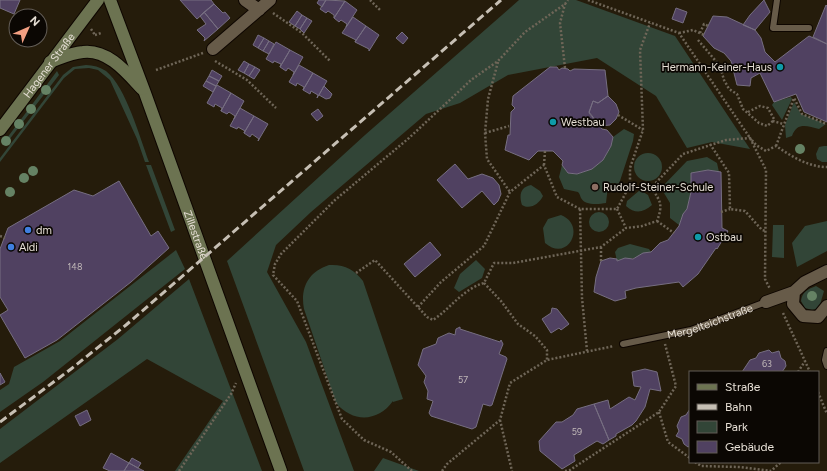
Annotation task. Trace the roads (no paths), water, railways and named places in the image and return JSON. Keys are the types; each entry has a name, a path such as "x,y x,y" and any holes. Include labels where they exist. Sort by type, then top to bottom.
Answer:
{"main road":[{"name":"Hagener Straße","path":"0,130 98,0"},
{"name":"Zillestraße","path":"110,0 281,471"},
{"path":"50,62 85,51 105,56 119,65 145,93"}],"street":[{"path":"245,0 264,5"},
{"path":"213,49 264,5"},
{"name":"Mergelteichstraße","path":"771,301 794,292 805,282 827,271"},
{"path":"794,292 793,304 803,316 818,316 827,306"}],"lane":[{"path":"777,0 774,28 809,28"},
{"name":"Mergelteichstraße","path":"623,344 691,330 771,301"},
{"path":"827,351 825,360 827,366"}],"railway":[{"path":"0,422 71,369 126,325 501,0"}],"place":[{"name":"Hermann-Keiner-Haus","path":"780,67"},
{"name":"Westbau","path":"553,122"},
{"name":"Rudolf-Steiner-Schule","path":"595,187"},
{"name":"dm","path":"28,230"},
{"name":"Ostbau","path":"698,237"},
{"name":"Aldi","path":"11,247"}]}
